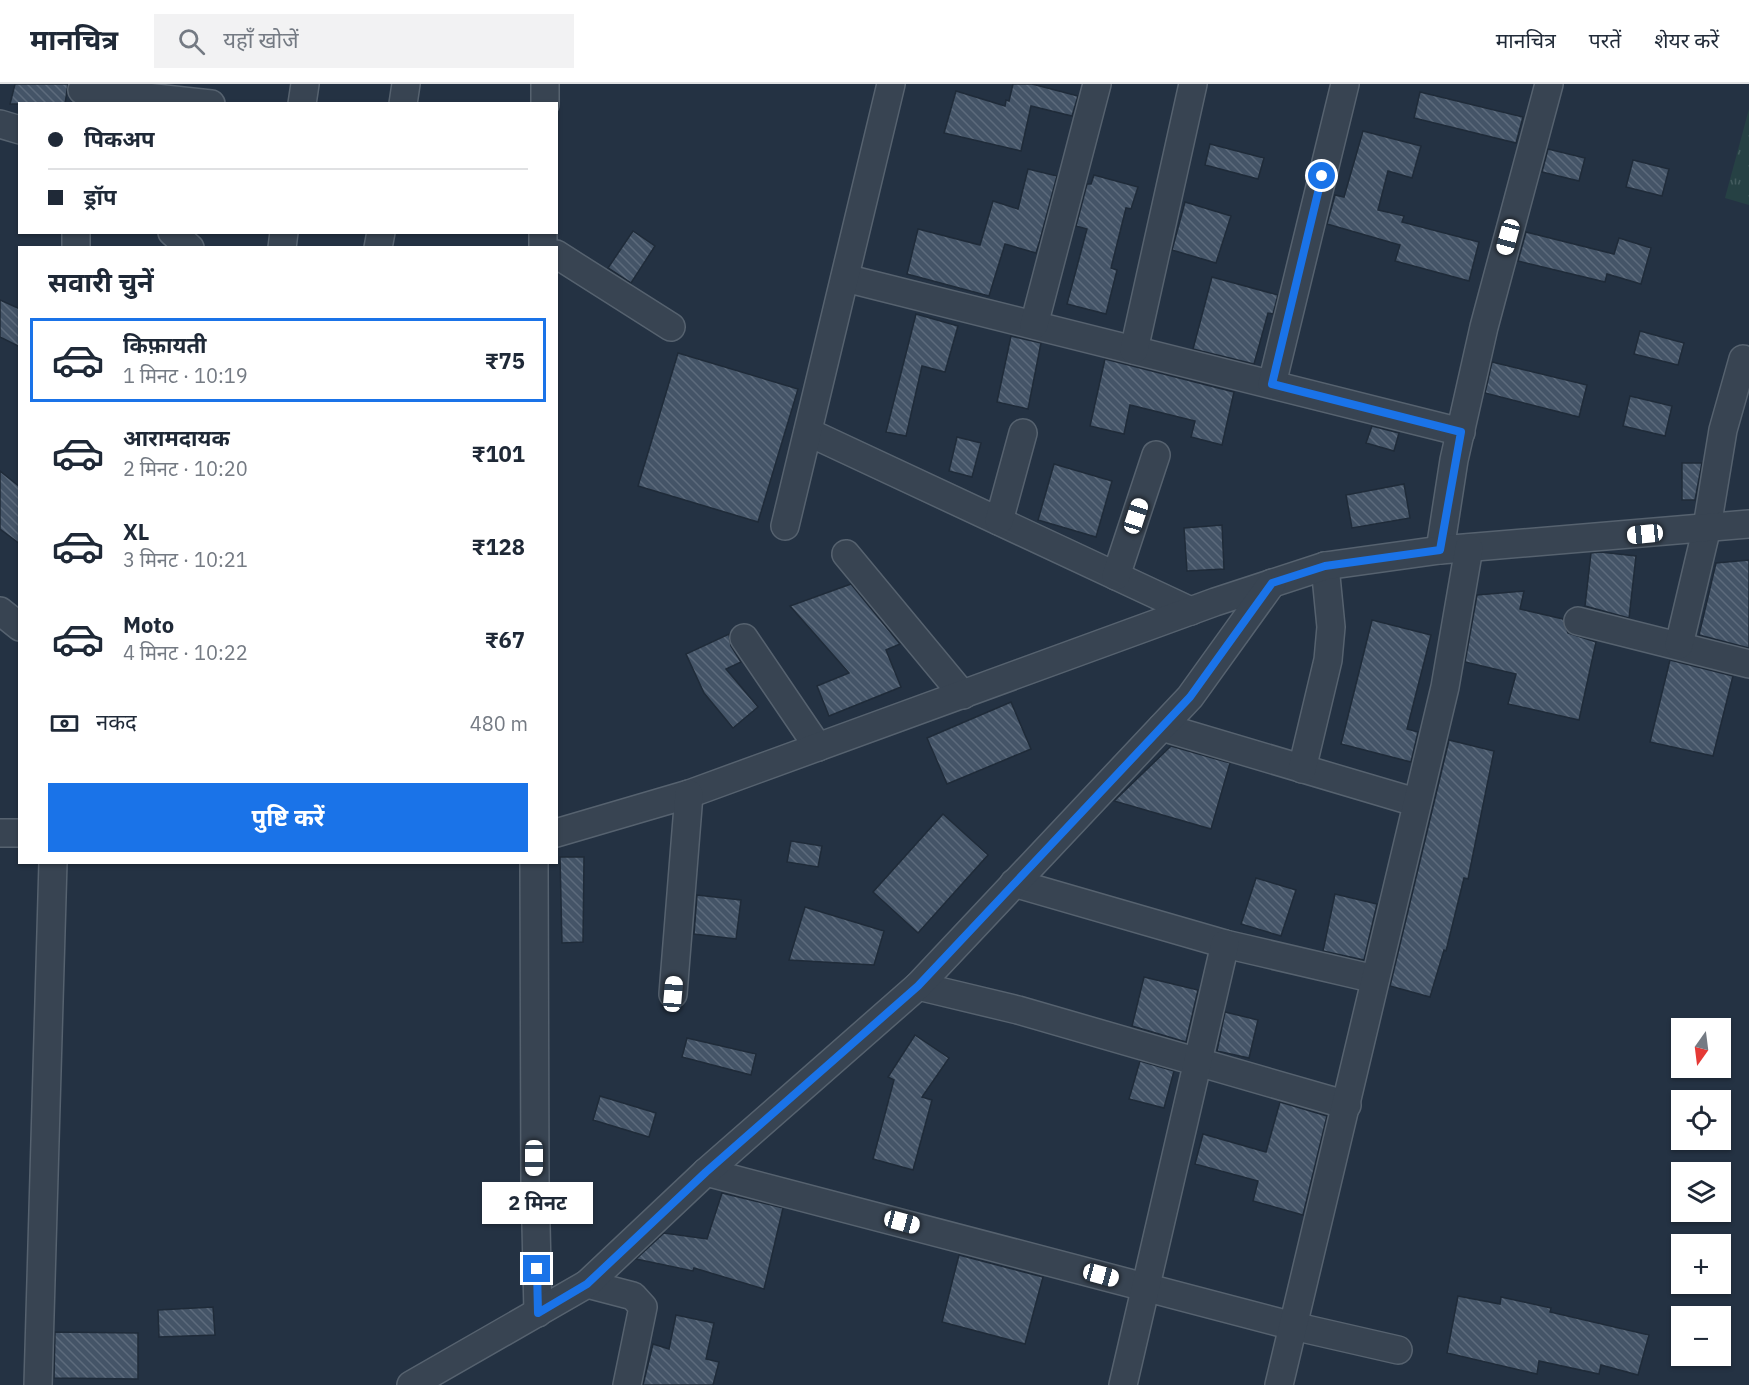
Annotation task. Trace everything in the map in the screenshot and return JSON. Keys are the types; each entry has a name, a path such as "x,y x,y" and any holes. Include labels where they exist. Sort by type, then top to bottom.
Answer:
{"street":[{"path":"302,102 305,84"},
{"path":"403,102 406,84"},
{"path":"545,84 545,102"},
{"path":"785,526 891,84"},
{"path":"1034,325 1096,84"},
{"path":"1134,350 1193,84"},
{"path":"1272,384 1345,84"},
{"path":"1440,550 1461,432 1484,327 1549,84"},
{"path":"82,93 202,96"},
{"path":"0,124 18,129"},
{"path":"174,234 188,246"},
{"path":"558,253 671,327"},
{"path":"845,278 1461,432"},
{"path":"1679,645 1707,528 1723,430 1743,359"},
{"path":"808,432 1191,611"},
{"path":"999,520 1023,433"},
{"path":"1116,576 1156,455"},
{"path":"558,832 689,794 1191,611 1325,566 1440,550 1749,524"},
{"path":"1279,1385 1347,1105 1415,802 1445,687 1469,548"},
{"path":"846,554 963,695"},
{"path":"1302,769 1328,660 1331,627 1325,566"},
{"path":"411,1385 587,1284 706,1172 918,986 1190,697 1272,583"},
{"path":"0,611 18,625"},
{"path":"1578,621 1749,664"},
{"path":"744,638 818,747"},
{"path":"1162,727 1415,802"},
{"path":"673,994 689,794"},
{"path":"0,833 18,832"},
{"path":"38,1385 53,864"},
{"path":"534,864 534,1181 538,1313"},
{"path":"1014,883 1225,944 1375,979"},
{"path":"1123,1385 1200,1061 1225,944"},
{"path":"918,986 1018,1010 1347,1105"},
{"path":"706,1172 1293,1326 1398,1350"},
{"path":"587,1284 633,1296 641,1301 642,1318 627,1385"}],"green space":[{"path":"1749,109 1749,205 1725,198"}],"building":[{"path":"15,84 68,84 65,102 10,104"},
{"path":"1013,84 1032,84 1078,96 1072,116 1031,106 1021,151 944,133 956,91 1005,106 1006,100 1009,101"},
{"path":"1420,92 1523,117 1516,143 1414,118"},
{"path":"1363,131 1421,146 1412,178 1388,171 1378,210 1404,216 1402,222 1479,242 1469,281 1395,261 1400,245 1327,224 1335,195 1344,197"},
{"path":"1210,144 1264,158 1258,179 1205,165"},
{"path":"1548,149 1585,158 1579,181 1542,172"},
{"path":"1633,160 1669,169 1662,196 1626,187"},
{"path":"1028,169 1057,176 1040,240 1036,253 1005,244 989,296 907,274 918,229 980,245 993,201 1018,209"},
{"path":"1094,175 1138,187 1131,209 1126,208 1111,268 1117,270 1106,314 1067,304 1087,229 1076,226 1087,184 1091,184"},
{"path":"1185,202 1231,216 1216,263 1172,250"},
{"path":"633,231 655,246 631,283 608,268"},
{"path":"1526,232 1614,254 1619,238 1651,248 1641,284 1607,274 1605,282 1518,261"},
{"path":"1212,277 1278,295 1273,314 1268,313 1254,364 1193,349"},
{"path":"0,300 18,308 18,346 0,337"},
{"path":"916,314 958,326 945,372 922,366 906,436 886,432"},
{"path":"1640,331 1684,343 1678,365 1634,354"},
{"path":"1011,336 1041,343 1028,409 997,402"},
{"path":"678,353 798,389 758,522 638,486"},
{"path":"1105,359 1234,392 1222,445 1191,437 1195,421 1130,405 1124,434 1090,426"},
{"path":"1492,362 1587,385 1579,417 1485,393"},
{"path":"1630,396 1672,406 1665,436 1623,426"},
{"path":"1372,426 1399,433 1394,451 1366,443"},
{"path":"957,437 981,443 972,477 949,471"},
{"path":"1682,463 1702,463 1695,500 1682,500"},
{"path":"1054,464 1112,481 1096,537 1038,520"},
{"path":"0,471 18,485 18,542 0,529"},
{"path":"1404,484 1410,518 1352,528 1346,495"},
{"path":"1222,525 1224,569 1187,571 1184,528"},
{"path":"1591,553 1636,556 1629,618 1585,606"},
{"path":"1749,560 1749,648 1699,635 1716,563"},
{"path":"851,584 900,644 886,650 901,687 829,716 817,686 849,673 790,606"},
{"path":"1524,591 1520,609 1563,619 1568,633 1596,642 1579,720 1508,704 1516,674 1465,662 1477,595"},
{"path":"1372,620 1431,635 1407,729 1418,732 1411,762 1341,744"},
{"path":"729,634 731,646 741,662 726,669 758,707 733,728 704,693 686,654"},
{"path":"1670,660 1733,676 1713,756 1650,742"},
{"path":"1011,702 1031,749 947,784 927,738"},
{"path":"1449,740 1494,751 1468,879 1464,878 1446,951 1444,950 1430,997 1390,986"},
{"path":"1171,746 1230,763 1211,829 1114,801"},
{"path":"943,814 988,855 918,933 873,892"},
{"path":"791,841 822,846 818,867 787,862"},
{"path":"560,857 584,857 583,942 562,943"},
{"path":"1256,878 1296,890 1281,936 1241,924"},
{"path":"1335,894 1377,904 1364,960 1323,951"},
{"path":"697,895 741,900 736,939 694,934"},
{"path":"805,907 884,931 874,965 789,960"},
{"path":"1144,977 1198,990 1186,1042 1132,1026"},
{"path":"1225,1012 1258,1020 1249,1058 1217,1051"},
{"path":"915,1035 949,1058 922,1097 932,1100 913,1170 873,1159 894,1080 888,1077"},
{"path":"687,1038 756,1054 751,1075 682,1057"},
{"path":"1140,1061 1174,1071 1164,1108 1129,1099"},
{"path":"600,1096 656,1113 649,1137 593,1120"},
{"path":"1280,1102 1327,1116 1303,1215 1253,1201 1258,1181 1195,1164 1203,1134 1266,1152"},
{"path":"722,1193 783,1208 764,1289 694,1268 693,1271 636,1259 664,1233 707,1239"},
{"path":"959,1255 1043,1277 1025,1344 942,1322"},
{"path":"1458,1296 1500,1304 1501,1297 1551,1308 1550,1312 1649,1335 1638,1375 1601,1365 1599,1374 1539,1361 1537,1374 1447,1353"},
{"path":"213,1307 215,1335 159,1337 158,1310"},
{"path":"676,1315 714,1323 706,1359 719,1362 713,1385 643,1385 653,1344 669,1349"},
{"path":"55,1332 138,1333 138,1379 54,1378"}],"route":[{"path":"537,1269 538,1313 587,1284 706,1172 918,986 1190,697 1272,583 1325,566 1440,550 1454,460 1461,432 1272,384 1322,176"}]}
